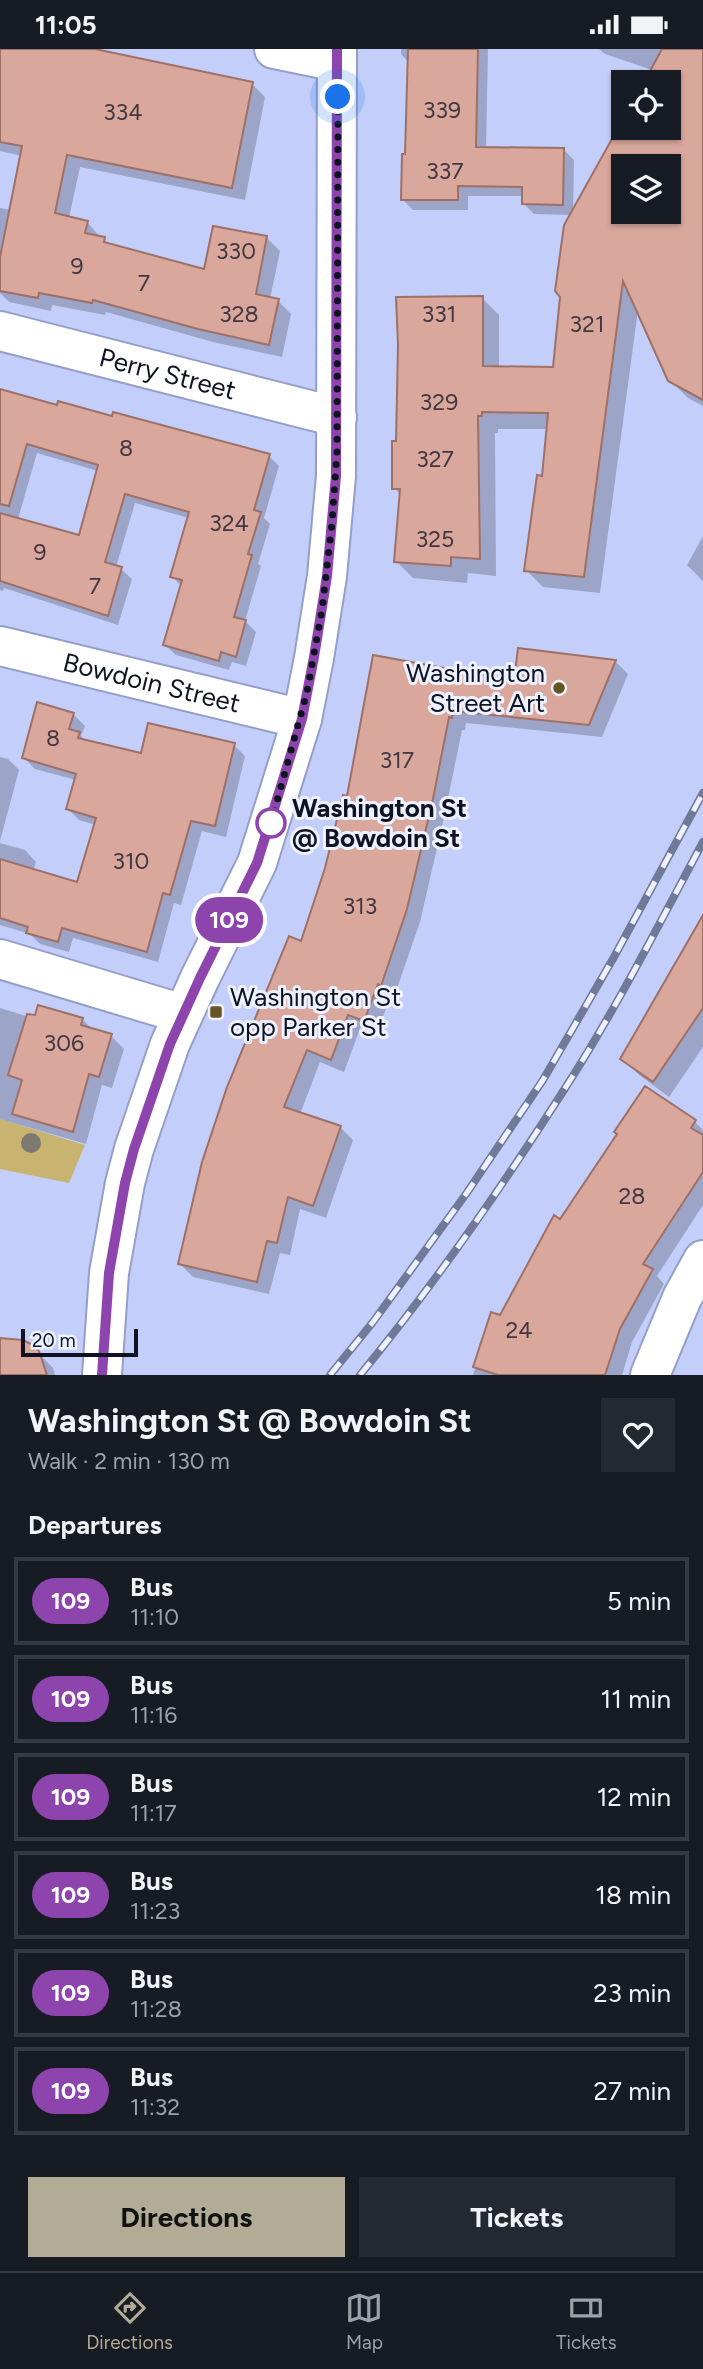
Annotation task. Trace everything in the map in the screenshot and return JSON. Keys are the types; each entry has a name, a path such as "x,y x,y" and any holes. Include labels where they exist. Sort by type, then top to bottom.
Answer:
{"main road":[{"path":"102,1375 109,1273 125,1183 170,1044 257,863 302,719 328,565 336,476 337,56 274,49"},
{"name":"Perry Street","path":"0,331 337,417"},
{"name":"Bowdoin Street","path":"0,646 302,719"},
{"path":"0,959 184,1014"},
{"path":"650,1375 682,1298 703,1261"}],"shaded area":[{"path":"0,1119 85,1145 69,1183 0,1169"}],"building":[{"path":"0,49 95,49 253,82 232,188 67,155 55,213 88,221 85,233 105,237 104,242 204,269 213,226 267,236 256,294 279,299 269,345 93,300 92,303 39,293 38,298 0,291 0,257 22,146 0,142"},
{"path":"408,49 478,49 476,147 564,148 563,205 522,204 522,187 458,186 458,200 401,200"},
{"path":"662,49 703,49 703,400 668,381 623,281 584,577 524,571 537,475 542,476 548,413 482,412 482,416 478,416 480,559 451,557 451,566 394,562 400,489 392,489 398,345 396,297 483,296 483,366 553,367 560,297 555,291 564,225 611,140 681,140 681,70 651,70"},
{"path":"0,389 57,405 58,401 112,416 113,412 270,454 254,510 261,512 248,554 252,555 234,617 246,620 236,657 221,652 219,661 163,645 182,580 170,577 189,512 125,494 105,562 122,567 108,616 0,581 0,513 79,535 98,465 27,444 9,506 0,504"},
{"path":"518,648 616,660 589,725 453,711 452,718 449,717 407,909 381,986 378,984 364,1021 348,1015 331,1060 307,1050 284,1107 341,1126 313,1206 288,1197 277,1243 267,1241 257,1282 178,1264 202,1162 227,1087 289,936 301,941 325,868 343,795 347,796 373,655 514,681"},
{"path":"37,702 74,713 69,729 80,732 78,738 141,753 148,723 235,743 215,826 191,821 170,895 163,893 147,952 62,928 58,942 26,933 28,927 0,918 0,859 77,882 96,818 66,809 76,774 22,758"},
{"path":"703,915 703,1008 653,1082 620,1059"},
{"path":"38,1005 83,1018 81,1025 112,1034 99,1077 89,1074 73,1132 12,1114 22,1080 8,1075 27,1014 35,1015"},
{"path":"645,1086 696,1120 691,1128 703,1135 703,1172 643,1264 653,1269 620,1329 605,1375 498,1375 473,1367 491,1312 500,1315 554,1215 560,1219 617,1134 614,1132"},
{"path":"0,1338 23,1340 33,1345 39,1351 47,1375 0,1375"}],"railway":[{"path":"330,1375 373,1322 466,1194 543,1080 614,957 703,793"},
{"path":"360,1375 465,1237 562,1093 618,1001 703,842"}],"bus line":[{"name":"109","path":"102,1375 109,1273 125,1183 134,1149 170,1044 257,863 302,719 314,657 327,576 336,476 337,49"}],"place":[{"name":"Washington Street Art","path":"559,688"},
{"name":"Washington St @ Bowdoin St","path":"271,823"},
{"name":"Washington St opp Parker St","path":"216,1012"}],"route":[{"path":"271,823 302,719 329,559 337,452 338,97"}]}
